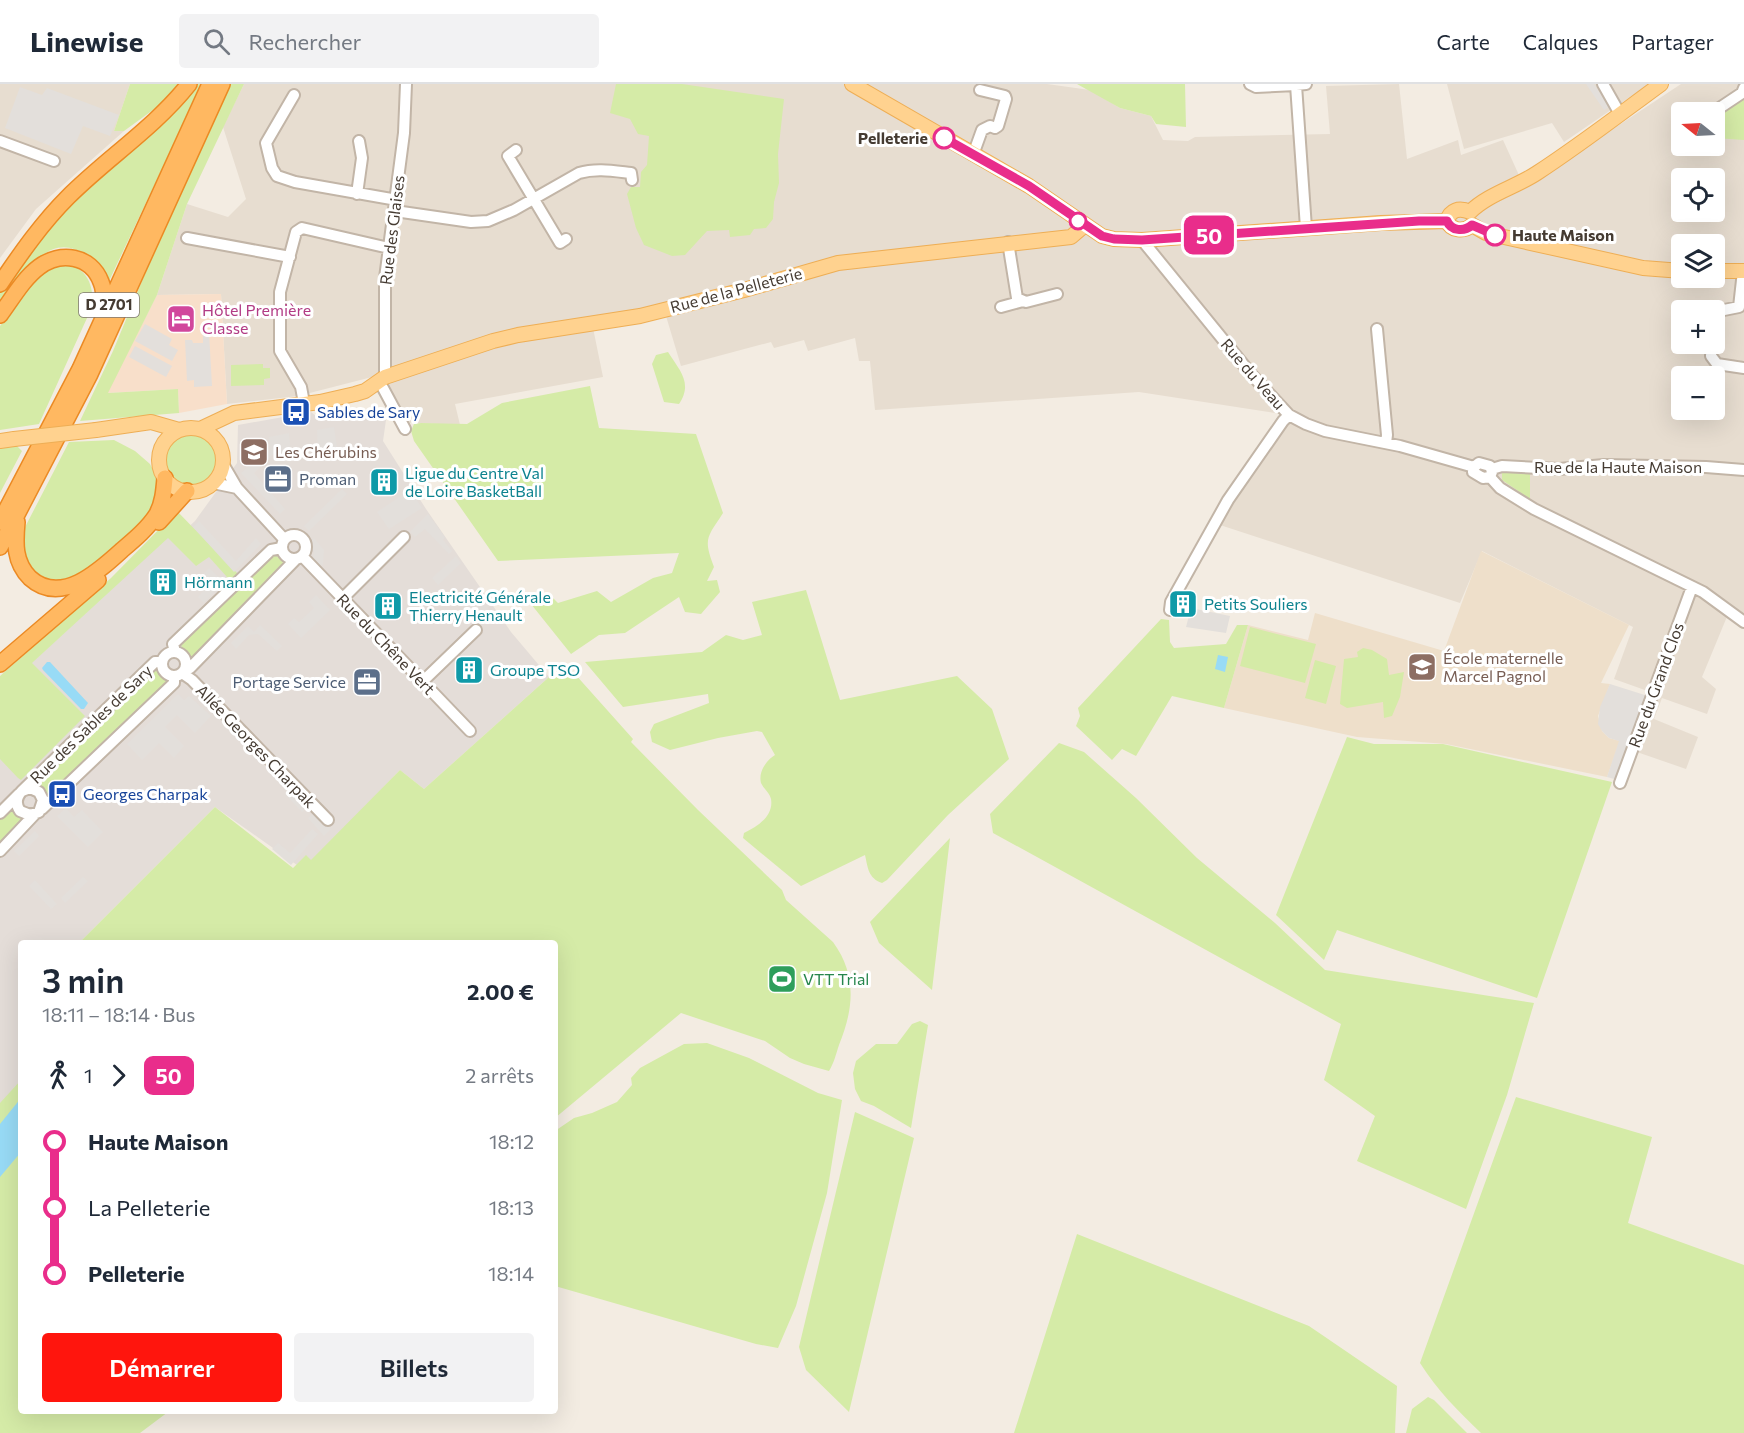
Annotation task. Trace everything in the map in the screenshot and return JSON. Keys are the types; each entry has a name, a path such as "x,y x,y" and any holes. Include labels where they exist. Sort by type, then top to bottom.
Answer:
{"highway":[{"path":"0,284 28,242 68,196 165,112 189,84"},
{"name":"D 2701","path":"0,522 57,414 210,84"},
{"name":"D 2701","path":"0,547 90,374 222,84"},
{"path":"0,315 37,268 50,260 63,257 75,258 84,262 98,276 104,290 104,315"},
{"path":"18,513 15,541 19,563 35,581 54,588 65,587 76,584 104,566 144,531 158,512 165,478"},
{"path":"0,664 137,546 187,491"}],"main road":[{"path":"852,84 1029,186 1085,225 1109,238 1142,240 1447,221 1452,228 1467,229 1481,203 1537,173 1661,84"},
{"path":"1471,219 1486,233 1607,260 1671,270"},
{"name":"Rue de la Pelleterie","path":"200,429 234,413 304,403 363,400 372,397 386,381 493,341 518,335 640,316 744,290 838,262 1071,237 1085,225"},
{"path":"1725,271 1744,271"},
{"path":"217,441 223,425 234,413"},
{"path":"7,440 141,423 158,423 179,430"},
{"path":"141,423 155,431 163,445"},
{"path":"200,429 217,441 223,456 223,465 213,483 206,488 187,491 179,489 165,478 159,462 163,445 179,430 200,429"}],"street":[{"name":"Rue des Glaises","path":"386,381 385,278 404,133 406,84"},
{"path":"1250,84 1256,87 1301,85 1306,228"},
{"path":"1603,84 1620,114"},
{"path":"1725,104 1742,93 1744,88"},
{"path":"973,155 982,130 990,126 995,128 998,126 1005,99 1005,96 980,90"},
{"path":"294,95 266,143 272,168 277,176 286,180 479,222 497,218 579,173 591,170 631,174 632,180"},
{"path":"0,141 54,161"},
{"path":"357,194 362,158 359,141"},
{"path":"516,150 508,156 560,243 566,239"},
{"path":"304,403 301,387 280,351 280,292 296,232 302,228 389,248"},
{"path":"187,238 290,257"},
{"name":"Rue du Veau","path":"1142,240 1251,374 1289,415 1325,430 1436,455 1474,467 1473,472 1483,478 1491,473 1500,488 1534,509 1703,592 1744,622"},
{"path":"1008,243 1017,298 1023,301"},
{"path":"1725,309 1739,306 1741,302 1744,271"},
{"path":"1001,307 1057,294"},
{"path":"1377,329 1386,443"},
{"path":"1711,354 1717,364 1744,368"},
{"path":"386,381 405,429"},
{"path":"1170,610 1171,602 1228,500 1289,415"},
{"path":"175,652 173,644 271,550 283,544 293,536 302,538 306,546 305,553 298,558 285,556 283,544 237,488 223,465"},
{"name":"Rue de la Haute Maison","path":"1491,473 1502,466 1559,469 1604,465 1744,470"},
{"path":"213,483 237,488"},
{"path":"342,598 404,537"},
{"name":"Rue du Chêne Vert","path":"298,558 342,598 470,731"},
{"name":"Rue des Sables de Sary","path":"0,851 36,813 174,683 181,672 190,668 298,558"},
{"name":"Rue du Grand Clos","path":"1620,783 1692,587"},
{"path":"422,682 476,630"},
{"path":"175,652 183,656 181,672 166,674 161,662 166,654 175,652"},
{"name":"Rue des Sables de Sary","path":"0,813 155,662 161,662"},
{"name":"Allée Georges Charpak","path":"181,672 192,680 264,752 328,820"},
{"path":"32,789 39,792 43,800 36,813 26,815 20,811 16,801 20,792 32,789"}],"shaded area":[{"path":"0,84 130,84 114,131 124,131 36,209 0,258"},
{"path":"244,84 1047,84 1090,90 1120,108 1151,116 1163,140 1188,141 1195,137 1330,134 1326,86 1399,84 1407,159 1458,140 1461,155 1503,140 1523,184 1604,135 1681,84 1744,84 1744,616 1731,607 1702,677 1716,689 1707,714 1662,698 1654,719 1698,737 1686,769 1634,751 1656,694 1614,679 1633,627 1482,551 1460,603 1220,525 1288,415 1139,392 875,410 870,361 859,361 855,338 808,351 804,340 774,348 771,342 681,366 663,306 591,318 603,377 455,404 460,425 394,422 372,377 298,396 227,404 221,294 157,295 187,204 228,217 246,199 223,127"},
{"path":"1447,84 1649,84 1564,142 1552,123 1464,149"},
{"path":"1586,84 1594,84 1609,107 1604,110"},
{"path":"20,87 42,95 47,88 119,115 110,136 83,126 71,154 5,128"},
{"path":"221,294 227,404 179,413 178,389 107,393 157,295"},
{"path":"145,324 172,339 169,345 178,350 172,361 135,341"},
{"path":"209,332 212,386 194,387 194,380 187,381 185,340 203,343 203,333"},
{"path":"135,346 172,366 166,377 129,357"},
{"path":"370,409 382,412 386,420 383,441 426,509 511,632 549,677 424,789 400,770 304,870 215,807 82,940 18,940 18,1179 0,1199 0,692 168,537 181,534 195,521 237,463 238,425 311,412 317,417"},
{"path":"334,427 337,448 330,448 330,453 318,454 317,430"},
{"path":"289,433 291,453 275,452 254,473 285,509 280,514 241,473 270,449 269,437"},
{"path":"342,489 347,494 309,531 304,526"},
{"path":"410,490 422,508 389,529 377,512"},
{"path":"428,514 445,537 443,540 452,551 449,554 425,529 415,537 410,532"},
{"path":"199,521 236,561 256,538 261,544 234,572 193,527"},
{"path":"314,538 324,550 323,565 315,564 314,552 309,543"},
{"name":"École maternelle Marcel Pagnol","path":"1481,551 1629,625 1601,683 1610,684 1598,716 1602,731 1609,738 1620,741 1607,777 1446,744 1357,737 1224,708 1248,625 1308,640 1315,613 1444,651"},
{"path":"456,556 461,563 438,585 432,578"},
{"path":"209,568 224,582 204,603 198,597 204,590 196,582"},
{"path":"316,595 330,610 301,638 288,624 294,618 299,622 314,608 309,602"},
{"path":"480,595 490,605 488,608 492,613 482,623 466,609"},
{"path":"1191,608 1230,616 1226,633 1186,627"},
{"path":"260,625 282,646 277,651 258,634 249,635 236,649 231,643 248,626 254,632"},
{"path":"1610,684 1651,697 1621,781 1607,777 1619,741 1609,738 1598,724 1600,707"},
{"path":"178,694 184,700 189,696 211,716 195,733 177,715 165,727 184,746 174,758 159,743 142,760 127,744"},
{"path":"292,788 309,806 302,812 285,794"},
{"path":"66,808 74,817 82,810 103,832 88,847 57,816"},
{"path":"315,812 331,829 324,836 308,818"},
{"path":"312,829 318,834 291,865 272,849 278,843 290,853"},
{"path":"35,831 39,836 19,856 14,851"},
{"path":"83,877 88,881 65,903 61,898"},
{"path":"35,880 57,904 51,909 29,886"}],"green space":[{"path":"130,84 178,84 168,99 124,131 114,131"},
{"path":"195,84 202,84 109,281 93,261 77,250 63,247 50,250 37,259 0,304 0,290 55,216"},
{"path":"230,84 244,84 187,204 157,295 108,393 178,389 179,413 80,421 113,351 154,252"},
{"path":"616,84 682,84 784,99 778,154 779,183 774,202 773,219 766,228 754,229 750,235 730,237 729,230 707,231 685,255 672,256 644,245 636,228 627,194 631,187 640,187 641,172 647,165 649,136 638,134 630,119 610,113"},
{"path":"1077,84 1185,84 1186,127 1156,124 1151,116 1120,108"},
{"path":"1744,91 1744,140 1725,139 1725,107"},
{"path":"53,264 72,266 84,274 91,288 92,307 39,424 0,430 0,326 39,276"},
{"path":"668,352 685,383 683,397 679,404 664,402 652,364 656,355"},
{"path":"263,364 263,368 270,368 270,378 264,379 264,385 231,386 231,365"},
{"path":"590,386 599,428 696,434 723,513 708,538 714,567 707,581 717,580 720,592 701,614 685,612 679,597 625,633 599,635 571,654 531,604 548,593 558,603 597,591 611,602 653,578 672,573 679,553 498,561 414,441 411,431 414,424 421,423 467,424 502,403"},
{"path":"186,434 196,434 206,438 213,445 217,460 213,475 206,482 196,486 186,486 176,482 169,475 165,465 165,455 169,445 176,438"},
{"path":"114,440 135,451 150,464 157,478 158,495 146,521 79,577 55,582 40,577 29,569 23,559 22,533 69,442"},
{"path":"17,446 22,451 0,493 0,447"},
{"path":"1502,472 1530,474 1530,499 1502,480"},
{"path":"177,511 238,574 222,591 218,588 227,577 209,557 196,566 168,538 32,663 85,716 21,780 0,759 0,676 111,578"},
{"path":"271,554 281,558 285,567 198,655 190,658 182,651 181,642"},
{"path":"806,590 840,700 957,676 992,709 1009,759 948,815 882,883 871,875 865,855 801,886 743,838 744,833 764,820 770,811 770,797 760,779 764,766 775,755 762,732 718,738 670,750 652,742 650,732 654,724 709,703 708,694 623,707 585,662 702,652 726,635 743,640 762,635 752,602"},
{"path":"1161,619 1169,620 1170,642 1174,648 1226,644 1237,625 1248,625 1224,708 1172,696 1136,756 1122,749 1112,760 1076,726 1080,716 1078,708"},
{"path":"1250,627 1316,644 1305,683 1240,666"},
{"path":"1363,648 1372,650 1387,659 1389,675 1404,672 1400,697 1392,716 1384,718 1383,702 1347,708 1340,704 1344,659 1358,657 1357,652"},
{"path":"1315,660 1336,666 1326,704 1305,698"},
{"path":"156,664 159,675 172,681 48,798 46,792 32,784"},
{"path":"566,664 633,739 631,742 782,890 786,900 833,942 846,967 851,992 848,1018 829,1071 790,1058 765,1041 681,1013 558,1116 558,940 82,940 215,807 293,868 306,855 311,860 400,770 424,789 549,677 559,673"},
{"path":"1347,737 1374,744 1443,744 1612,782 1537,998 1337,930 1324,960 1276,915"},
{"path":"1059,743 1084,752 1136,798 1197,858 1275,923 1325,970 1534,1003 1507,1095 1466,1209 1357,1161 1375,1116 1324,1080 1341,1024 993,833 990,814"},
{"path":"14,800 29,818 0,848 0,814"},
{"path":"950,838 932,990 879,943 870,922"},
{"path":"920,1021 928,1025 911,1128 861,1101 855,1089 853,1073 856,1061 876,1044 897,1044 912,1024"},
{"path":"707,1043 749,1058 818,1093 842,1100 827,1193 796,1306 778,1348 756,1344 558,1287 558,1129 574,1118 617,1102 632,1085 631,1078 640,1068 684,1044"},
{"path":"18,1083 18,1414 165,1414 140,1433 0,1433 0,1103"},
{"path":"1516,1097 1652,1137 1628,1223 1744,1265 1744,1433 1481,1433 1448,1400 1420,1363"},
{"path":"855,1112 914,1138 849,1412 806,1370 799,1347"},
{"path":"1077,1234 1309,1326 1397,1386 1395,1433 1014,1433"},
{"path":"1428,1397 1434,1400 1467,1433 1406,1433 1412,1409"}],"water":[{"path":"1218,655 1228,657 1225,672 1215,669"},
{"path":"47,662 50,662 88,703 84,709 81,709 43,670"},
{"path":"18,1102 18,1156 0,1177 0,1124"}],"bus line":[{"name":"50","path":"944,138 1029,186 1102,236 1114,239 1142,240 1419,221 1447,221 1452,228 1463,230 1472,225 1495,235"}],"place":[{"name":"Pelleterie","path":"944,138"},
{"name":"Haute Maison","path":"1495,235"},
{"name":"Hôtel Première Classe","path":"181,319"},
{"name":"Sables de Sary","path":"296,412"},
{"name":"Les Chérubins","path":"254,452"},
{"name":"Proman","path":"278,479"},
{"name":"Ligue du Centre Val de Loire BasketBall","path":"384,482"},
{"name":"Hörmann","path":"163,582"},
{"name":"Petits Souliers","path":"1183,604"},
{"name":"Electricité Générale Thierry Henault","path":"388,606"},
{"name":"École maternelle Marcel Pagnol","path":"1422,667"},
{"name":"Groupe TSO","path":"469,670"},
{"name":"Portage Service","path":"367,682"},
{"name":"Georges Charpak","path":"62,794"},
{"name":"VTT Trial","path":"782,979"}]}
